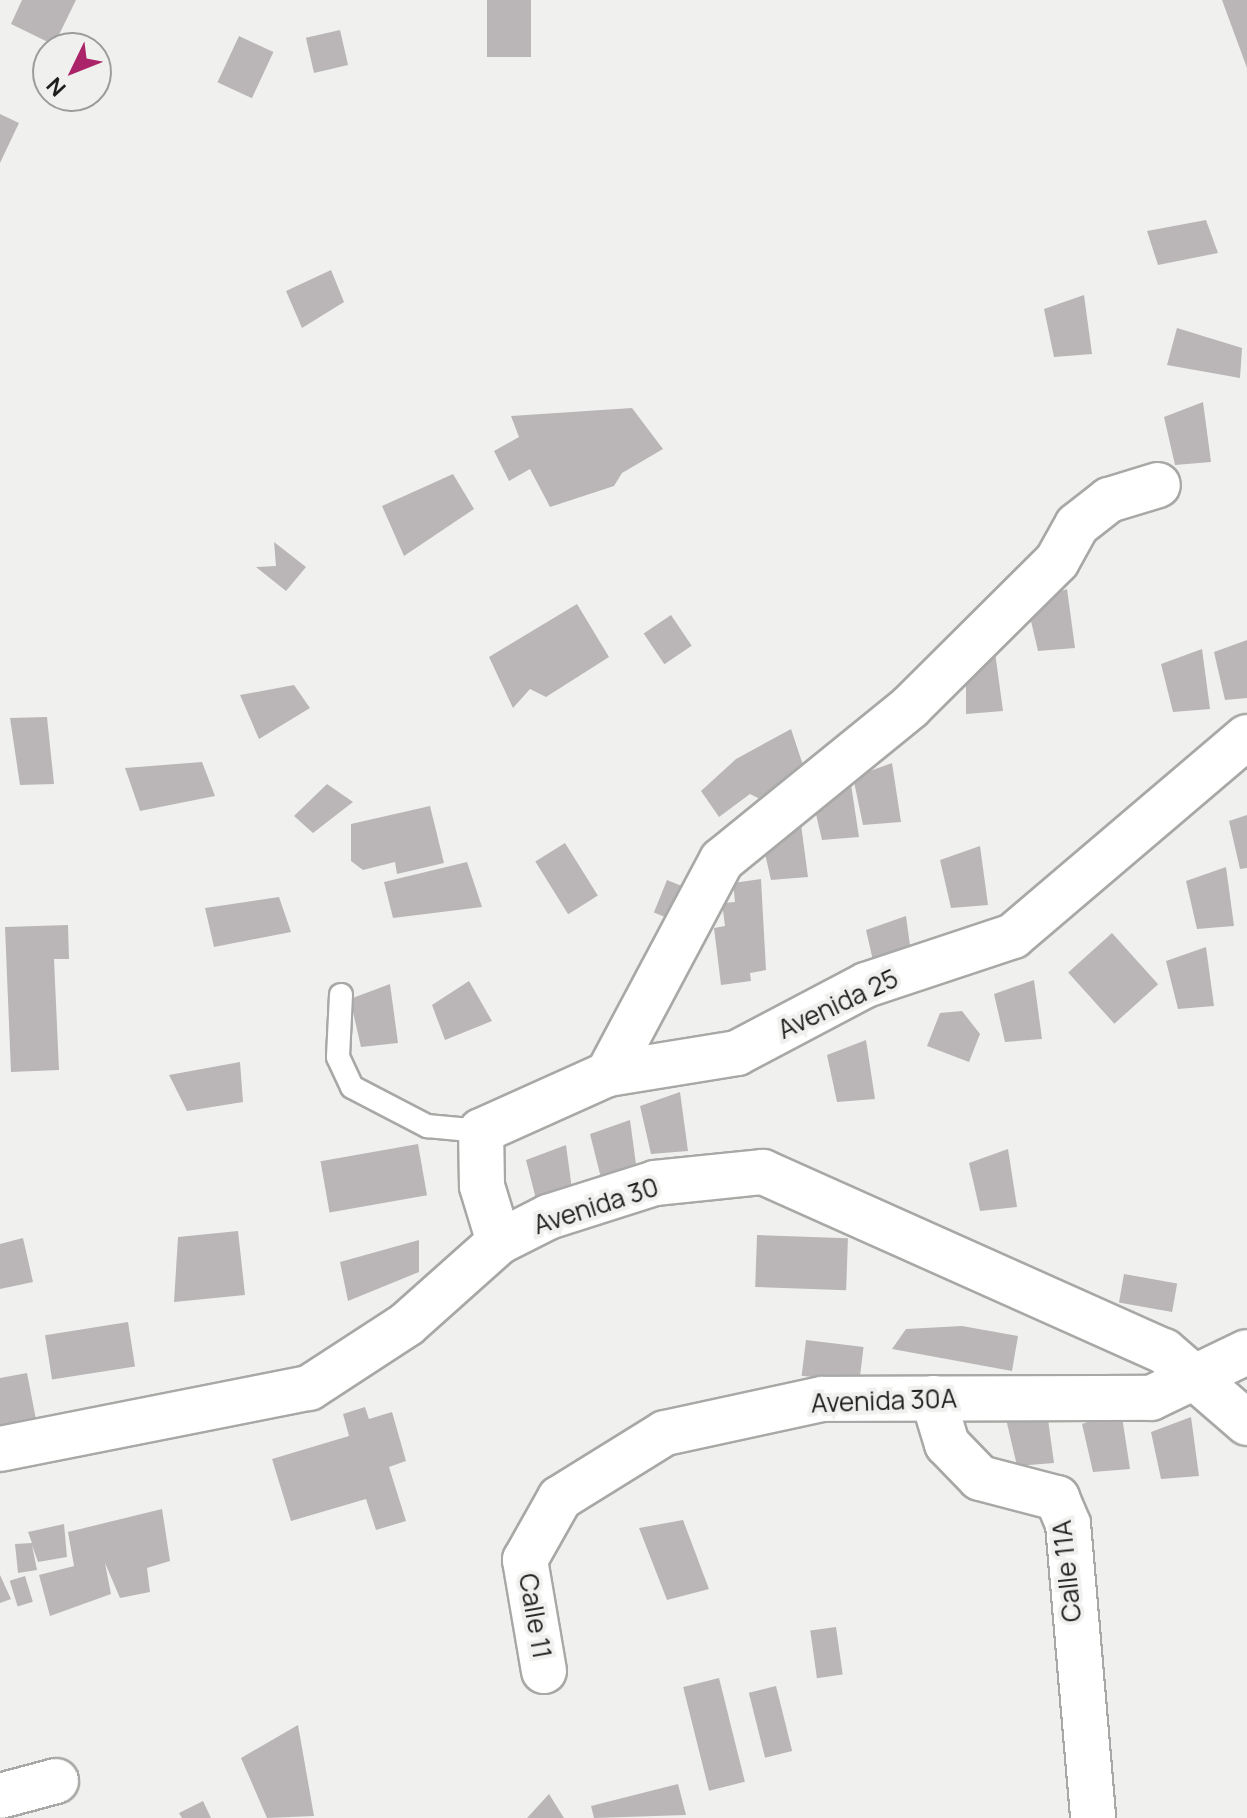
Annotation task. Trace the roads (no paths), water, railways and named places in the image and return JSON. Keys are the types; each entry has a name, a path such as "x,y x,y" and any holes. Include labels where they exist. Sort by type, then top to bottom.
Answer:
{"street":[{"path":"608,1074 722,860 910,707 1057,561 1077,525 1109,500 1158,485"},
{"name":"Avenida 25","path":"481,1131 608,1074 737,1053 866,985 1013,936 1067,896 1131,828 1247,737"},
{"path":"481,1131 482,1186 499,1242"},
{"name":"Avenida 30","path":"0,1449 309,1388 407,1324 499,1242 548,1217 655,1183 763,1172 1164,1351 1201,1376 1247,1423"},
{"path":"1201,1376 1247,1352"},
{"name":"Avenida 30A","path":"525,1560 560,1498 665,1433 822,1399 1151,1398 1201,1376"},
{"name":"Calle 11A","path":"933,1398 947,1444 980,1478 1057,1498 1068,1524 1093,1818"},
{"name":"Calle 11","path":"525,1560 544,1671"},
{"path":"0,1796 56,1781"}],"lane":[{"path":"341,995 338,1057 352,1087 427,1126 481,1131"}]}
